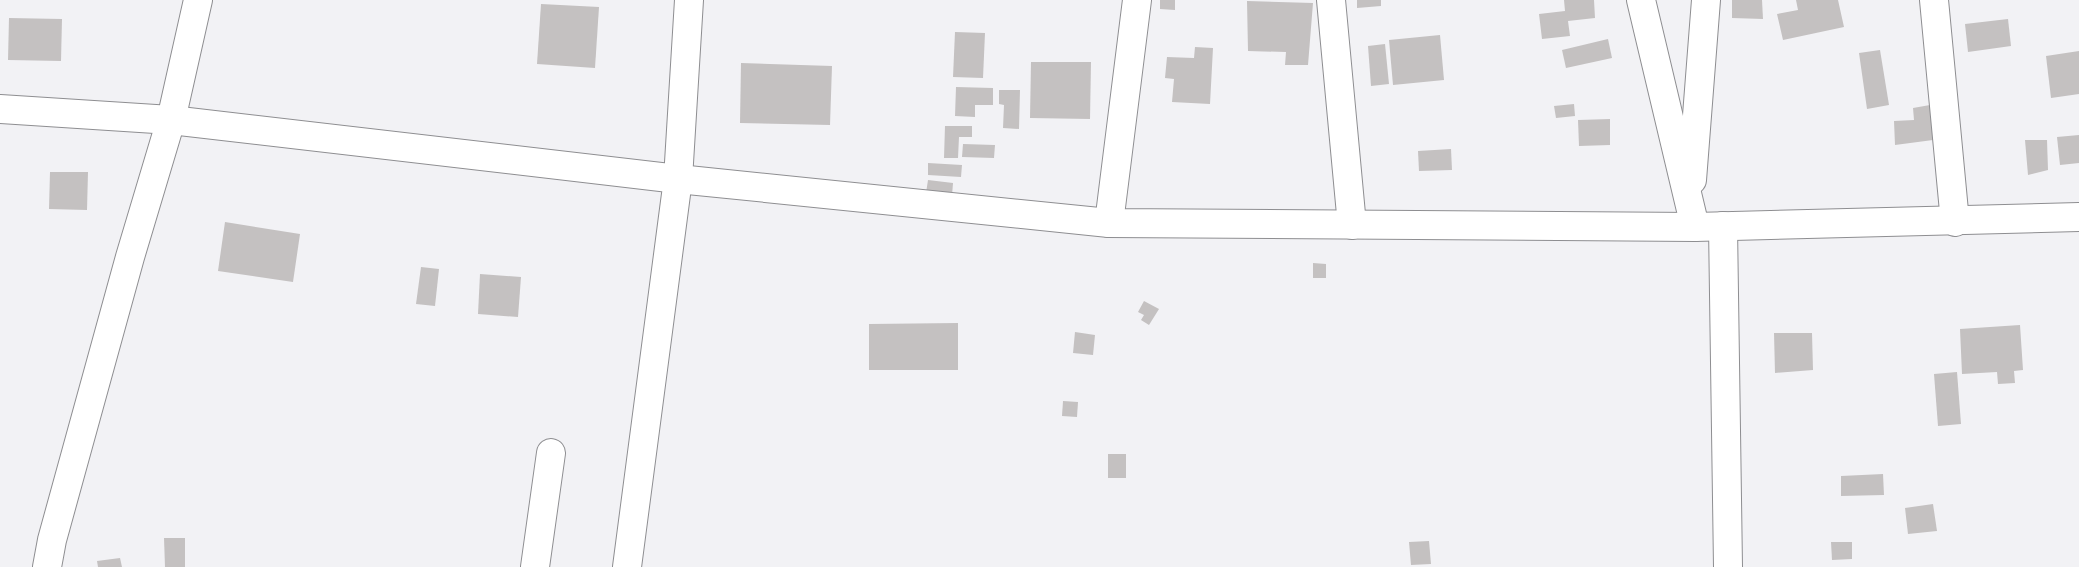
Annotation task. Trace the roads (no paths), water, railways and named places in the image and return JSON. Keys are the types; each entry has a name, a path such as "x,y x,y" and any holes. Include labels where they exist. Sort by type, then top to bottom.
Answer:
{"street":[{"path":"47,567 52,540 127,266 171,120 198,0"},
{"path":"627,567 678,179 689,0"},
{"path":"1109,223 1137,0"},
{"path":"1331,0 1352,225"},
{"path":"1642,0 1692,217"},
{"path":"1692,217 1706,0"},
{"path":"1934,0 1955,222"},
{"path":"0,109 171,120 678,179 1109,223 1352,225 1692,217 1723,226 1955,222 2079,217"},
{"path":"1723,226 1728,567"},
{"path":"535,567 551,453"}]}
